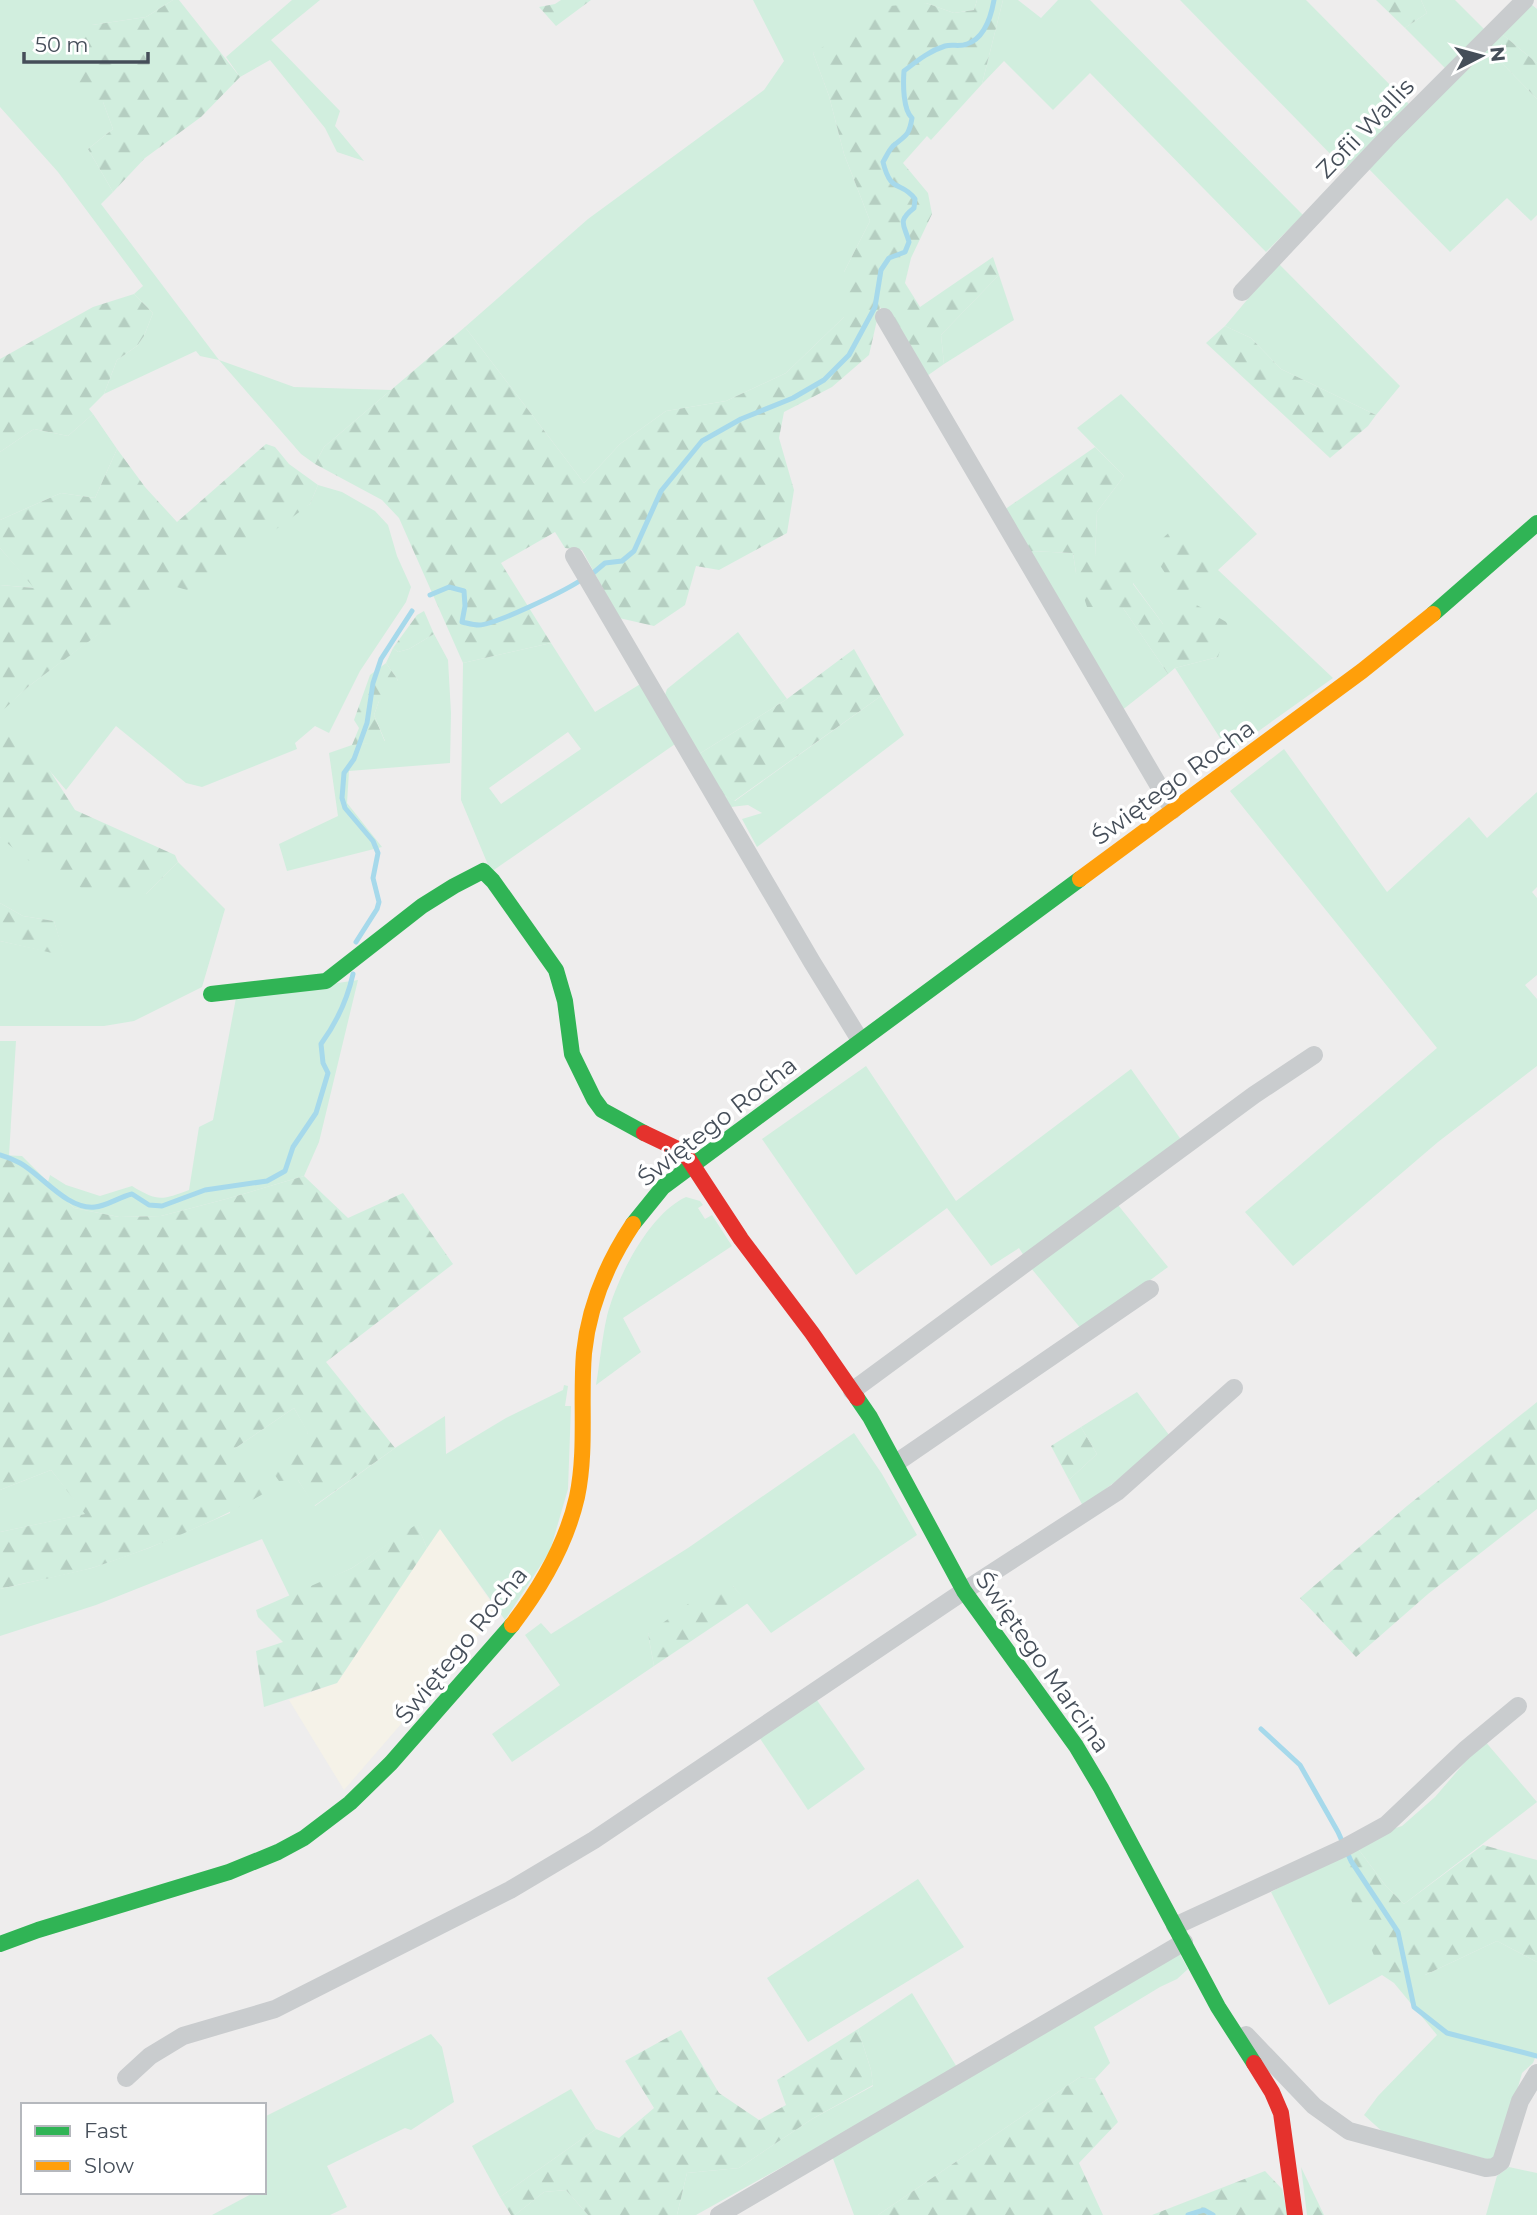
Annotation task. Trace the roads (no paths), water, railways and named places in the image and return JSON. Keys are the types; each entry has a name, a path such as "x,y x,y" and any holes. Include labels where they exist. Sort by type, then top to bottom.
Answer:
{"street":[{"name":"Zofii Wallis","path":"1242,292 1386,139 1525,0"},
{"path":"884,317 1173,810"},
{"name":"Świętego Rocha","path":"0,1944 229,1871 277,1853 326,1824 367,1790 531,1602 562,1548 577,1497 581,1468 584,1352 588,1324 601,1278 611,1256 643,1209 663,1187 1362,671 1451,599 1537,523"},
{"path":"574,556 860,1040"},
{"name":"Świętego Marcina","path":"211,994 326,981 342,972 387,932 456,885 483,872 494,881 556,970 565,1001 572,1054 594,1099 603,1111 684,1152 741,1239 852,1391 896,1463 964,1591 1076,1746 1218,2007 1272,2092 1281,2113 1295,2215"},
{"path":"852,1391 1254,1095 1314,1055"},
{"path":"896,1463 1150,1290"},
{"path":"126,2078 150,2056 183,2036 275,2009 510,1890 594,1840 964,1591 1117,1492 1234,1388"},
{"path":"719,2215 1179,1934 1386,1825 1465,1750 1518,1706"},
{"path":"1218,2007 1314,2106 1349,2132 1486,2168 1501,2162 1520,2101 1537,2073"}],"waterway":[{"path":"592,574 605,563 622,561 634,551 661,491 702,441 741,419 793,398 824,380 849,355 875,307 881,270 889,258 905,252 909,242 903,220 914,208 915,199 889,179 883,162 892,148 906,135 911,124 912,118 904,96 904,71 939,48 964,45 973,41 983,32 994,0"},
{"path":"430,595 449,587 464,591 462,622 479,625 513,614 578,582"},
{"path":"356,942 379,902 373,878 378,853 373,841 345,808 342,798 344,773 354,759 367,723 373,683 381,659 412,611"},
{"path":"0,1155 28,1168 65,1198 95,1207 132,1194 149,1205 162,1206 205,1190 267,1181 285,1171 293,1147 316,1113 328,1073 323,1063 321,1044 341,1011 353,974"},
{"path":"1261,1729 1300,1765 1338,1832 1351,1861 1398,1932 1414,2007 1447,2033 1537,2056"},
{"path":"1188,2215 1204,2210 1213,2215"}]}
